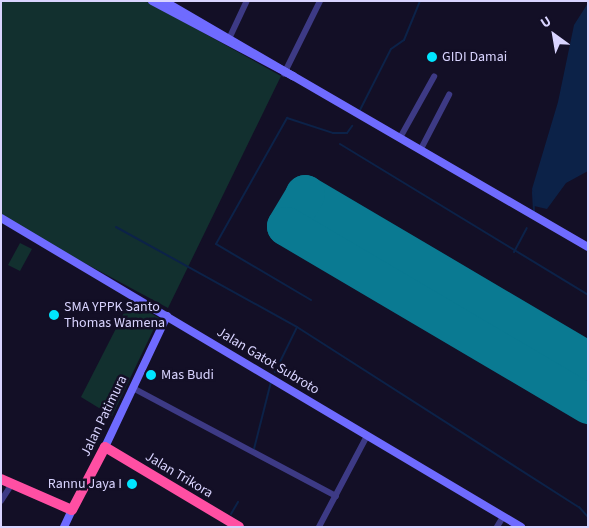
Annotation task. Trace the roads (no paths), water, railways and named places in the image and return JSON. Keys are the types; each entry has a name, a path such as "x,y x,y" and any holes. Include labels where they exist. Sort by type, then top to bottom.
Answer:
{"highway":[{"name":"Jalan Patimura","path":"72,510 104,450"},
{"name":"Jalan Trikora","path":"104,450 228,527"},
{"name":"Jalan Trikora","path":"104,450 239,527"},
{"path":"1,479 72,510"}],"street":[{"path":"152,1 285,71"},
{"path":"164,1 230,37 293,76 588,247"},
{"path":"230,37 247,1"},
{"path":"285,71 320,1"},
{"path":"400,138 434,77"},
{"path":"421,149 450,95"},
{"name":"Jalan Gatot Subroto","path":"1,218 521,527"},
{"name":"Jalan Patimura","path":"104,450 167,316"},
{"path":"133,388 336,496"},
{"path":"319,527 368,436"},
{"path":"1,501 12,484"},
{"name":"Jalan Patimura","path":"64,527 72,510"},
{"path":"497,527 503,517"}],"water":[{"path":"588,3 588,171 566,183 547,209 534,206 532,189 558,102 574,25"}],"waterway":[{"path":"360,110 391,49 404,40 420,1"},
{"path":"311,300 216,244 287,118 333,133 347,133 352,126"},
{"path":"340,144 588,295"},
{"path":"533,192 534,214"},
{"path":"116,227 297,327 579,507 588,517"},
{"path":"514,252 527,228"},
{"path":"275,372 297,327"},
{"path":"254,449 271,382"},
{"path":"231,514 238,502"}],"place":[{"name":"GIDI Damai","path":"432,57"},
{"name":"SMA YPPK Santo Thomas Wamena","path":"54,315"},
{"name":"Mas Budi","path":"151,375"},
{"name":"Rannu Jaya I","path":"132,484"}]}
